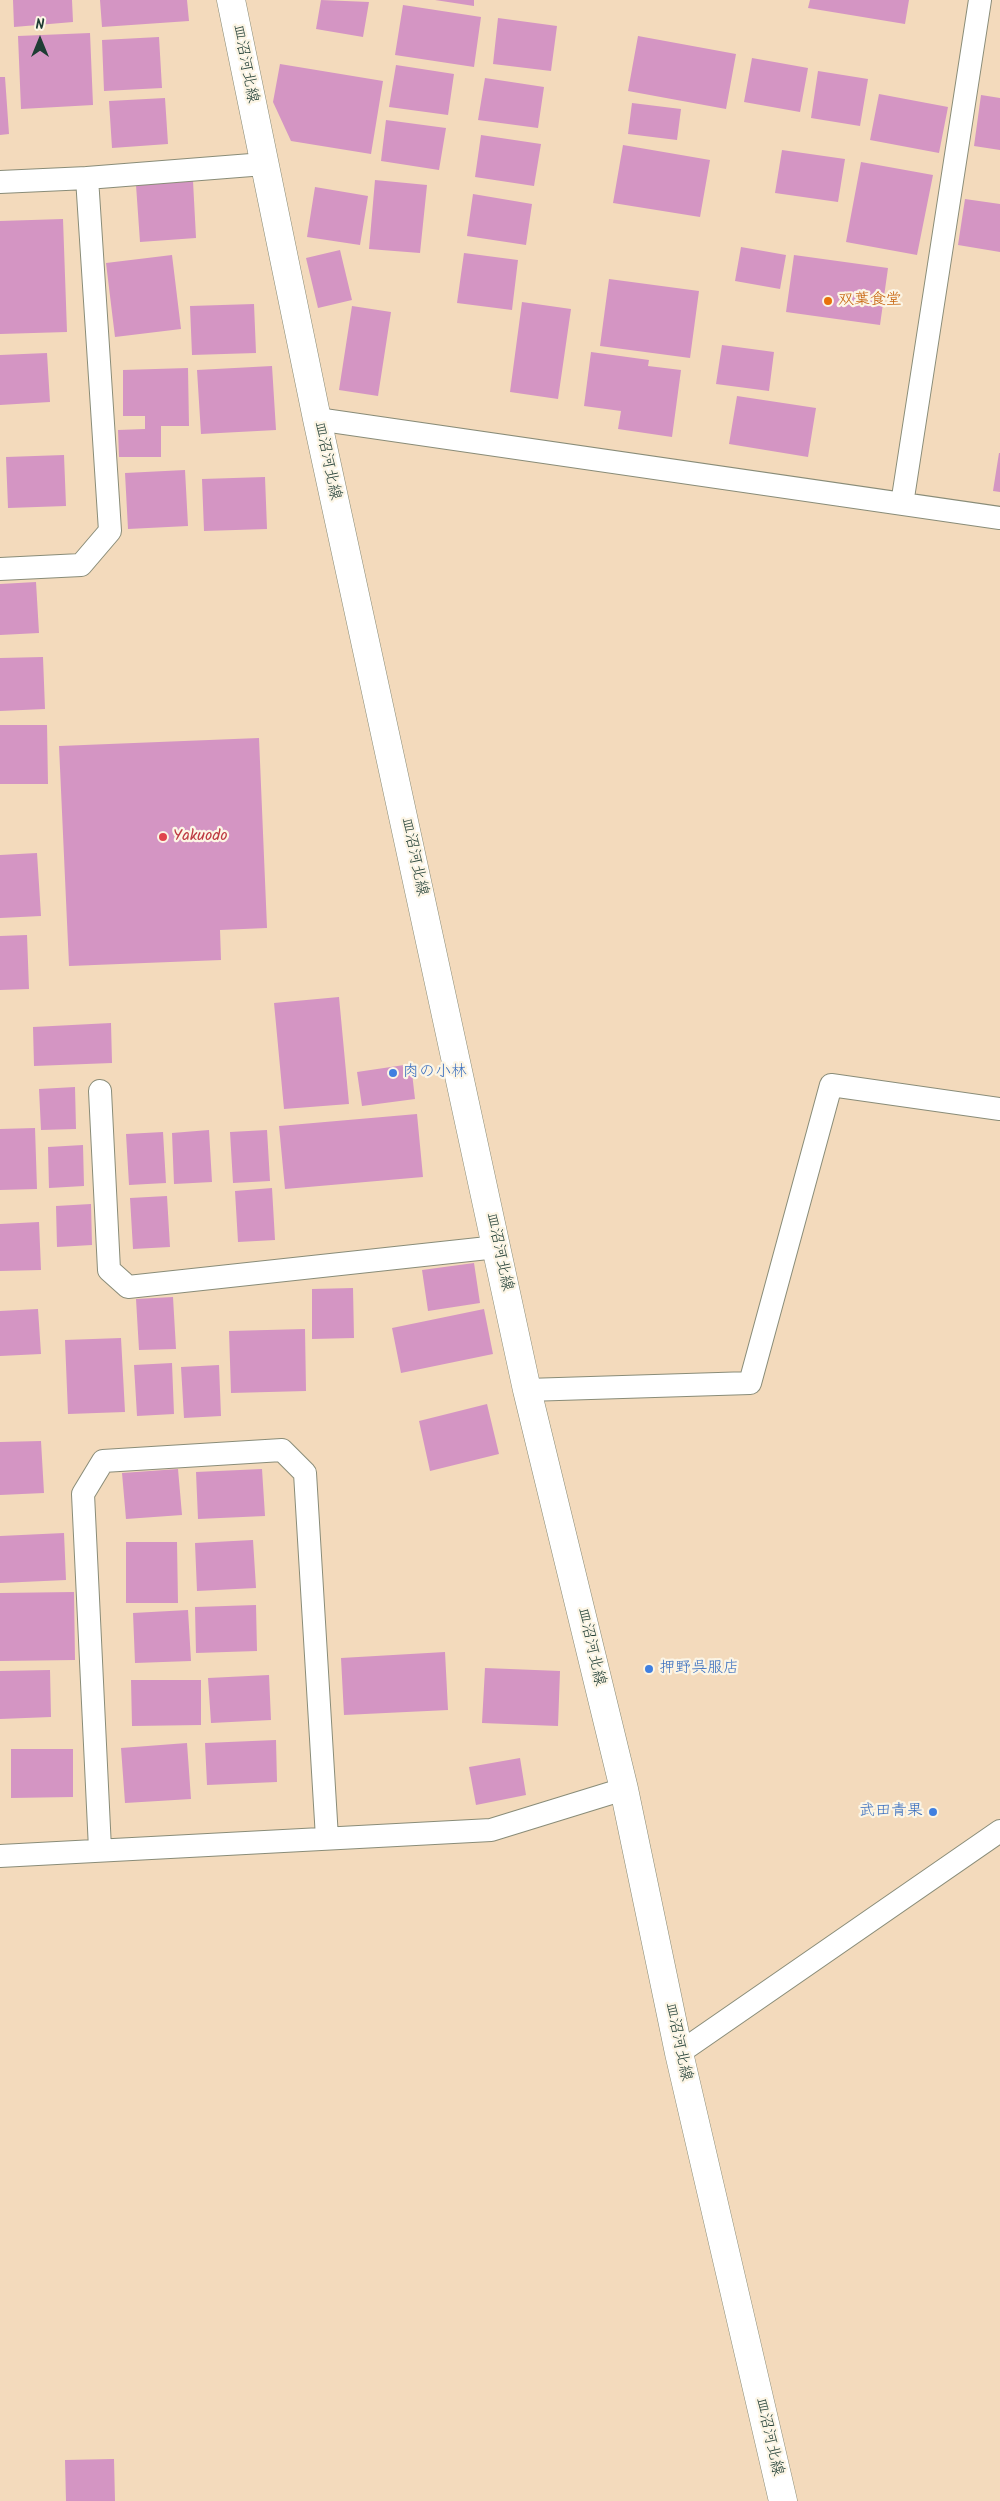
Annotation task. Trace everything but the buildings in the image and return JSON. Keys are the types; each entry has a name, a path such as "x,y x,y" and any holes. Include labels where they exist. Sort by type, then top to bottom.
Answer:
{"main road":[{"name":"皿沼河北線","path":"231,0 317,419 498,1247 527,1390 624,1789 679,2053 782,2501"}],"lane":[{"path":"902,504 980,0"},
{"path":"0,182 87,178 264,164"},
{"path":"0,569 82,565 110,531 87,178"},
{"path":"317,419 1000,518"},
{"path":"527,1390 750,1383 831,1085 1000,1109"},
{"path":"100,1091 109,1270 128,1287 498,1247"},
{"path":"100,1849 83,1494 103,1461 282,1450 305,1473 327,1838"},
{"path":"0,1856 100,1849 491,1830 624,1789"},
{"path":"679,2053 1000,1831"}],"place":[{"name":"双葉食堂","path":"828,301"},
{"name":"Yakuodo","path":"163,837"},
{"name":"肉の小林","path":"393,1073"},
{"name":"押野呉服店","path":"649,1669"},
{"name":"武田青果","path":"933,1812"}]}
